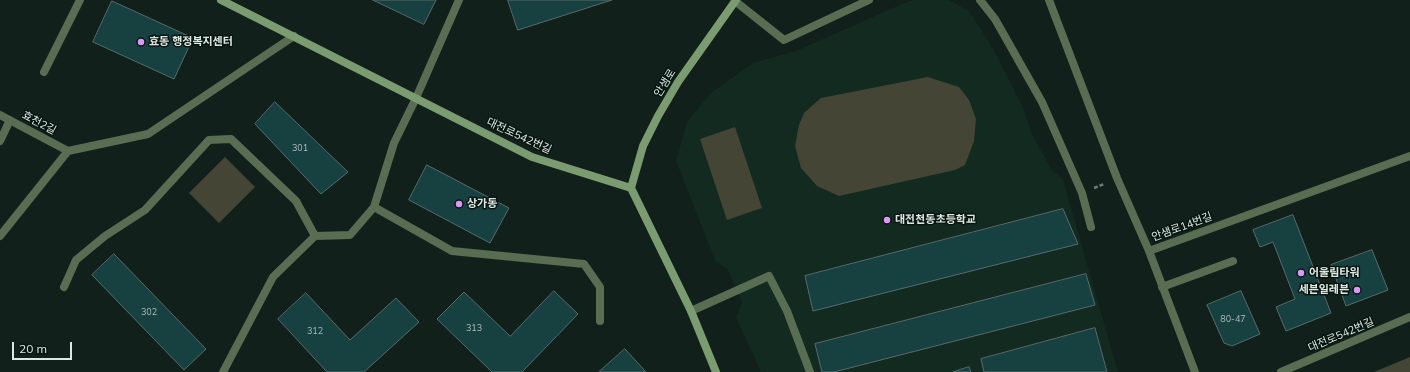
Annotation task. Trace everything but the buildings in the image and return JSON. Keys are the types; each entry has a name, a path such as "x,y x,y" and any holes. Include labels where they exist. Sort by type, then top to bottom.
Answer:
{"main road":[{"name":"대전로542번길","path":"221,0 532,157 631,188"},
{"name":"안샘로","path":"631,188 643,146 658,116 678,82 736,0"},
{"path":"631,188 691,311 716,372"}],"street":[{"path":"44,72 80,0"},
{"path":"223,372 273,278 315,236 350,235 374,207 394,143 416,98 459,0"},
{"path":"736,0 784,40 869,0"},
{"path":"980,0 995,19 1042,102 1082,193 1091,227"},
{"name":"안샘로14번길","path":"1049,0 1117,178 1149,251 1410,156"},
{"path":"0,236 68,151 148,134 294,36"},
{"name":"효천2길","path":"0,115 68,151"},
{"path":"0,141 10,120"},
{"path":"64,287 76,260 105,236 145,210 209,140 231,139 296,200 315,236"},
{"path":"374,207 452,251 584,264 600,287 600,321"},
{"path":"1149,251 1195,372"},
{"path":"1162,287 1233,261"},
{"path":"691,311 769,276 787,310 810,372"},
{"name":"대전로542번길","path":"1281,372 1410,317"}],"shaded area":[{"name":"대전천동초등학교","path":"948,0 969,11 991,45 1022,105 1033,136 1051,169 1063,180 1118,372 761,372 736,317 742,302 728,270 715,260 676,161 687,122 711,93 753,63 796,51 909,1"},
{"path":"928,77 959,87 969,100 976,119 974,141 965,165 955,170 839,196 817,186 801,168 795,146 799,125 804,113 821,98"},
{"path":"735,127 762,208 727,220 700,139"},
{"path":"225,157 255,187 219,223 189,193"},
{"path":"1410,357 1410,372 1374,372"}],"place":[{"name":"효동 행정복지센터","path":"141,42"},
{"name":"상가동","path":"459,204"},
{"name":"대전천동초등학교","path":"887,220"},
{"name":"어울림타워","path":"1301,273"},
{"name":"세븐일레븐","path":"1357,290"}]}
